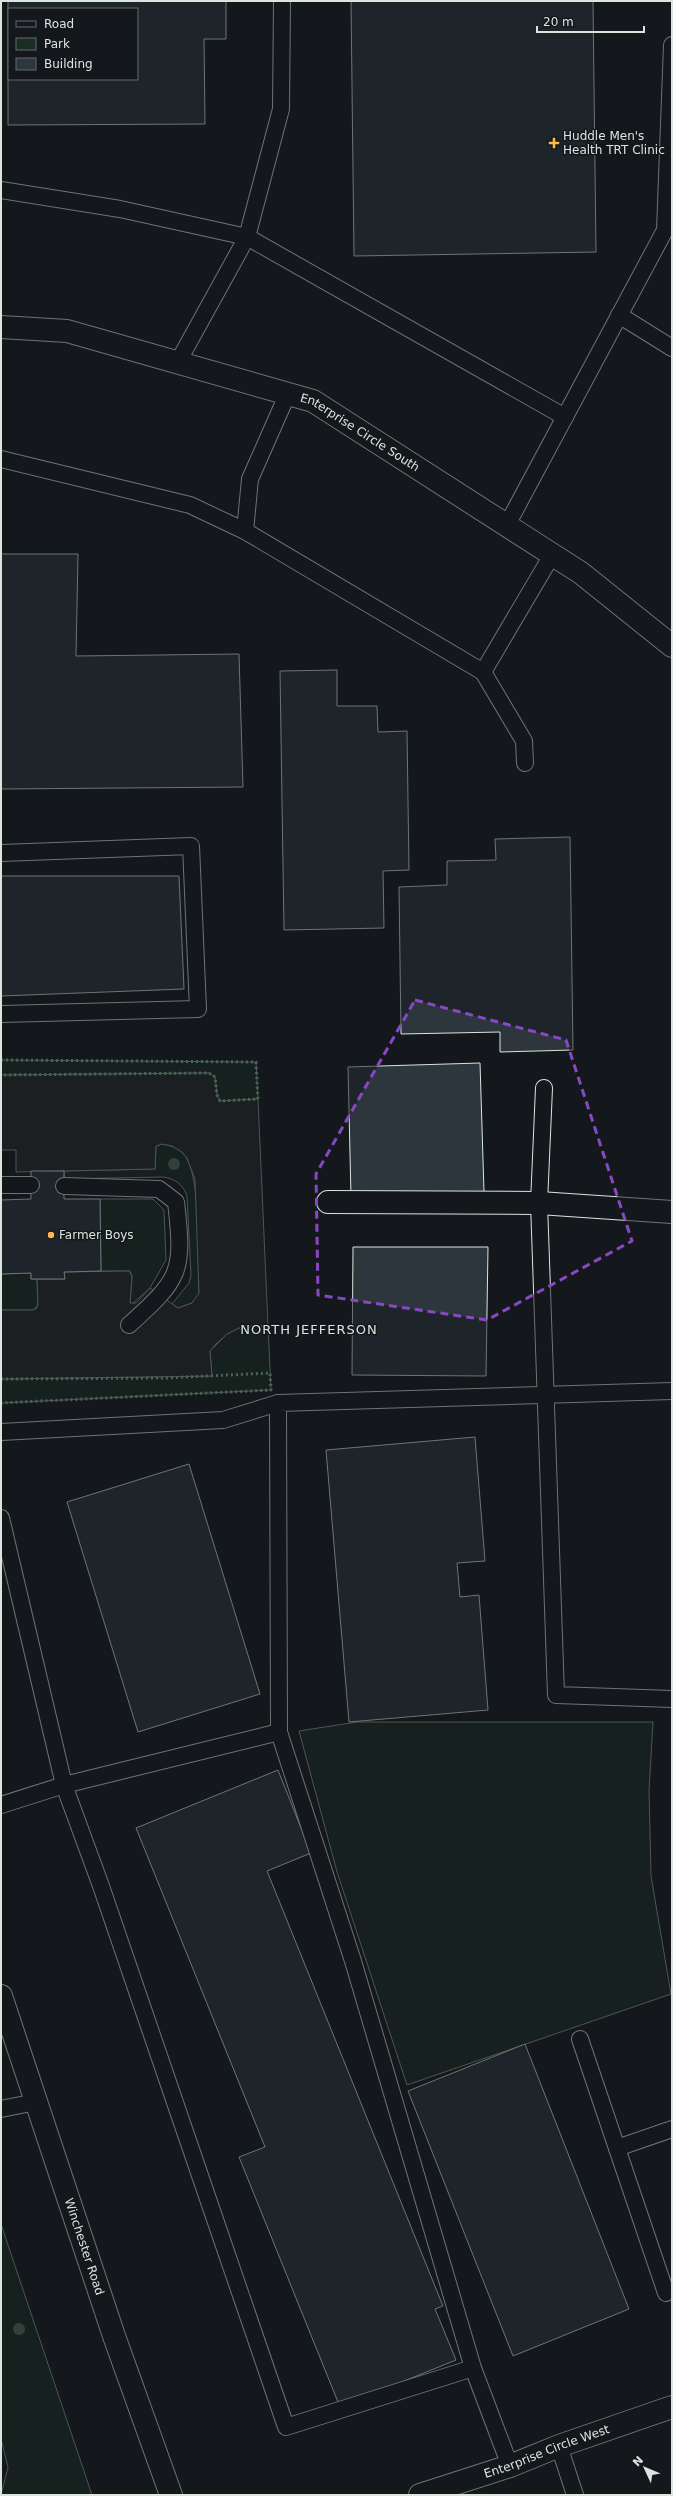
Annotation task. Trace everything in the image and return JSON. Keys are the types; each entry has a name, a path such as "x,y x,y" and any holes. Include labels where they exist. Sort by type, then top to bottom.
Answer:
{"street":[{"name":"Enterprise Circle South","path":"1,327 67,331 314,401 580,573 672,646"},
{"path":"328,1202 539,1204 672,1212"},
{"name":"Winchester Road","path":"1,1996 114,2336 171,2495"},
{"name":"Enterprise Circle West","path":"428,2494 510,2466 559,2446 672,2407"}],"lane":[{"path":"178,362 247,237 281,109 282,1"},
{"path":"507,525 665,230 672,45"},
{"path":"1,190 120,209 247,237 565,417"},
{"path":"619,315 672,348"},
{"path":"245,531 250,479 288,394"},
{"path":"1,459 190,505 245,531 483,672 524,741 526,763"},
{"path":"483,672 552,555"},
{"path":"1,853 191,846 198,1008 1,1014"},
{"path":"544,1088 539,1204 556,1695 672,1699"},
{"path":"1,1185 31,1185"},
{"path":"64,1186 159,1189 176,1202 181,1243 178,1269 162,1295 129,1325"},
{"path":"1,1432 223,1420 278,1403 672,1391"},
{"path":"278,1403 279,1732 353,1961 473,2368 510,2466"},
{"path":"1,1518 64,1785 104,1894 286,2427 473,2368"},
{"path":"1,1804 64,1785 279,1732"},
{"path":"580,2039 666,2293"},
{"path":"1,2109 36,2102"},
{"path":"616,2148 672,2129"},
{"path":"559,2446 575,2495"}],"highlighted area":[{"path":"415,1000 566,1040 632,1241 487,1320 318,1295 316,1174"}],"green space":[{"path":"1,1060 256,1062 258,1099 220,1101 217,1095 215,1077 209,1073 1,1075"},
{"path":"162,1144 177,1148 187,1159 195,1186 197,1204 199,1294 192,1303 178,1308 172,1304 189,1283 191,1275 187,1196 181,1185 171,1179 163,1177 64,1179 64,1171 155,1169 156,1146"},
{"path":"100,1199 153,1199 164,1210 166,1260 150,1288 132,1304 130,1303 132,1276 130,1271 101,1271"},
{"path":"31,1273 31,1279 37,1279 38,1305 33,1310 1,1310 1,1274"},
{"path":"243,1326 268,1326 271,1390 1,1403 1,1379 212,1376 210,1351 227,1334"},
{"path":"357,1722 653,1722 649,1791 651,1876 671,1994 407,2085 337,1872 299,1731"},
{"path":"1,2224 92,2495 1,2495 8,2467 1,2439"}],"shaded area":[{"path":"209,1073 215,1077 217,1095 220,1101 258,1099 268,1326 243,1326 227,1334 210,1351 212,1376 1,1379 1,1310 33,1310 37,1308 37,1279 65,1279 64,1272 129,1271 132,1276 130,1303 136,1303 150,1288 178,1308 192,1303 199,1293 195,1179 187,1158 182,1152 172,1146 162,1144 156,1146 155,1169 16,1172 16,1150 1,1150 1,1075"}],"building":[{"path":"8,1 226,1 226,39 204,39 205,124 8,125 8,80 138,80 138,8 8,8"},
{"path":"351,1 593,1 596,252 354,256"},
{"path":"1,554 78,554 76,656 239,654 243,787 1,789"},
{"path":"337,670 337,706 377,706 378,732 407,731 409,870 383,871 384,928 284,930 280,671"},
{"path":"570,837 573,1050 500,1052 500,1032 401,1034 399,887 447,885 447,861 496,860 495,839"},
{"path":"1,876 179,876 184,989 1,996"},
{"path":"480,1063 484,1192 351,1197 348,1067"},
{"name":"Farmer Boys","path":"31,1171 64,1171 64,1199 100,1199 101,1271 64,1272 65,1279 31,1279 31,1273 1,1274 1,1200 31,1199"},
{"path":"353,1247 488,1247 486,1376 352,1375"},
{"path":"475,1437 485,1561 457,1563 460,1597 479,1595 488,1710 349,1722 326,1450"},
{"path":"189,1464 260,1694 138,1732 67,1502"},
{"path":"278,1770 311,1853 267,1871 443,2306 435,2309 456,2360 340,2407 239,2157 265,2147 136,1828"},
{"path":"525,2044 629,2309 513,2356 408,2091"}],"hedge":[{"path":"1,1060 256,1062 258,1099 220,1101 217,1095 215,1077 209,1073 1,1075"},
{"path":"1,1379 166,1378 270,1373 271,1390 1,1403"}],"place":[{"name":"Huddle Men's Health TRT Clinic","path":"554,143"},
{"name":"Farmer Boys","path":"51,1235"}],"district":[{"name":"NORTH JEFFERSON","path":"309,1329"}]}
